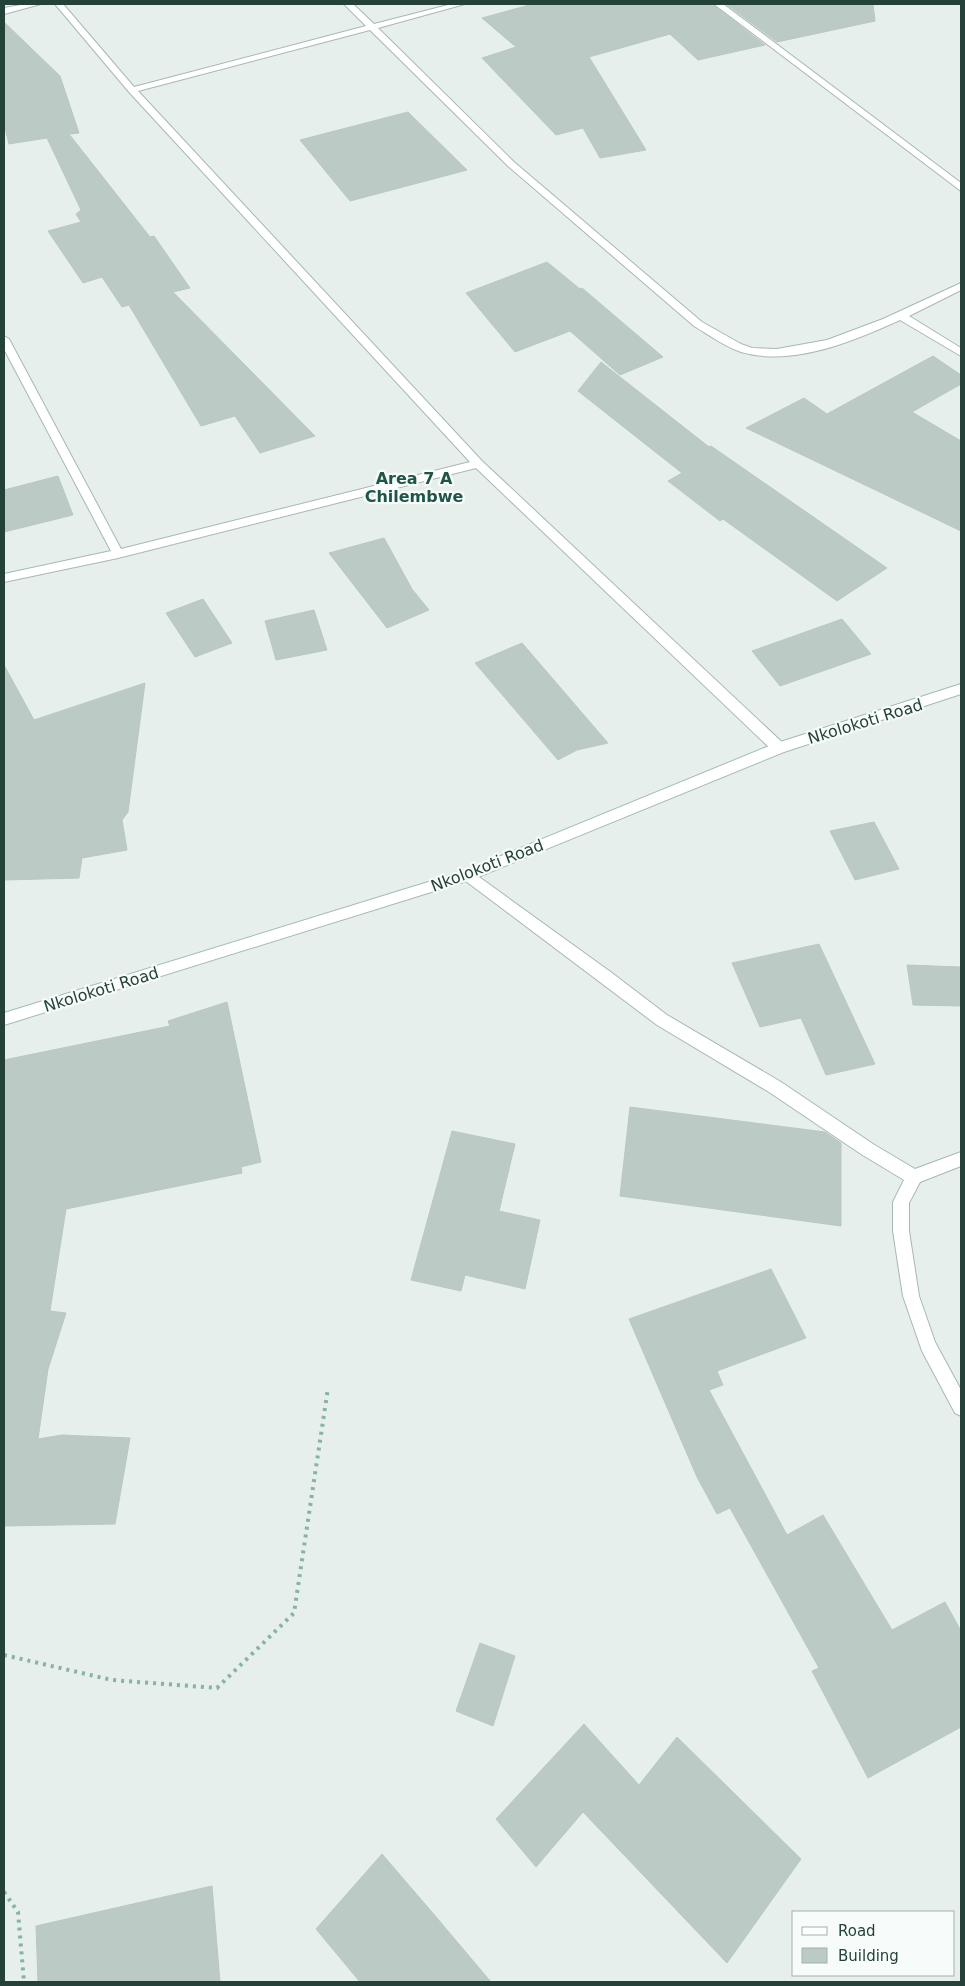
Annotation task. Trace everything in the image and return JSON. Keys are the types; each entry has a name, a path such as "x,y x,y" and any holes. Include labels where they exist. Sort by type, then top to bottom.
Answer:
{"street":[{"path":"4,11 37,4"},
{"path":"59,4 132,90 478,464 779,748"},
{"path":"348,4 511,164 698,324 732,345 753,351 782,352 828,344 902,316 961,286"},
{"path":"132,90 461,4"},
{"path":"718,4 961,188"},
{"path":"902,316 961,353"},
{"path":"4,339 118,554"},
{"path":"4,578 118,554 478,464"},
{"name":"Nkolokoti Road","path":"4,1019 468,875 779,748 961,688"},
{"path":"468,875 607,977 662,1020 775,1087 866,1149 914,1177"},
{"path":"961,1159 914,1177 901,1202 901,1231 910,1296 928,1345 961,1407"}],"path":[{"path":"4,1655 112,1680 217,1688 294,1613 328,1388"},
{"path":"4,1892 18,1912 24,1982"}],"building":[{"path":"533,4 712,4 765,45 698,60 670,34 589,57 646,150 600,158 583,128 556,135 482,58 516,47 482,18"},
{"path":"726,4 873,4 875,21 777,42"},
{"path":"4,22 60,76 79,133 69,134 150,237 154,236 190,288 173,292 315,436 260,453 235,416 201,426 129,305 122,307 102,277 83,283 48,231 81,222 76,214 81,210 47,138 9,144 4,124"},
{"path":"408,112 467,170 350,201 300,140"},
{"path":"547,262 580,289 582,288 663,357 620,375 570,331 515,352 466,293"},
{"path":"933,356 961,375 961,384 912,412 961,441 961,531 746,428 804,398 827,414"},
{"path":"601,362 709,447 711,446 887,568 837,601 723,519 720,521 668,481 682,473 578,391"},
{"path":"58,476 73,515 4,532 4,490"},
{"path":"384,538 412,589 429,610 387,628 329,553"},
{"path":"203,599 232,643 195,657 166,613"},
{"path":"314,610 327,650 276,660 265,621"},
{"path":"842,619 871,654 780,686 752,651"},
{"path":"522,643 608,743 577,750 558,760 475,663"},
{"path":"4,665 34,720 145,683 128,812 122,820 127,850 82,858 79,878 4,880"},
{"path":"874,822 899,869 855,880 830,831"},
{"path":"819,944 875,1064 826,1075 801,1018 760,1027 732,963"},
{"path":"907,965 961,967 961,1006 913,1005"},
{"path":"227,1002 261,1162 241,1167 242,1173 66,1209 50,1311 66,1313 48,1369 38,1439 62,1435 130,1438 115,1524 4,1526 4,1060 170,1026 168,1021"},
{"path":"630,1107 825,1132 841,1143 841,1226 620,1196"},
{"path":"452,1131 515,1144 499,1211 540,1220 525,1289 465,1275 461,1291 411,1280"},
{"path":"771,1269 806,1338 717,1371 723,1385 709,1390 787,1535 823,1515 892,1630 945,1602 961,1631 961,1727 868,1778 812,1671 819,1668 730,1508 717,1514 697,1477 629,1319"},
{"path":"480,1643 515,1656 493,1726 456,1711"},
{"path":"584,1724 639,1785 677,1737 801,1859 727,1963 583,1812 536,1867 496,1819"},
{"path":"382,1854 491,1982 360,1982 316,1929"},
{"path":"212,1886 220,1982 38,1982 36,1926"}],"district":[{"name":"Area 7 A Chilembwe","path":"414,487"}]}
